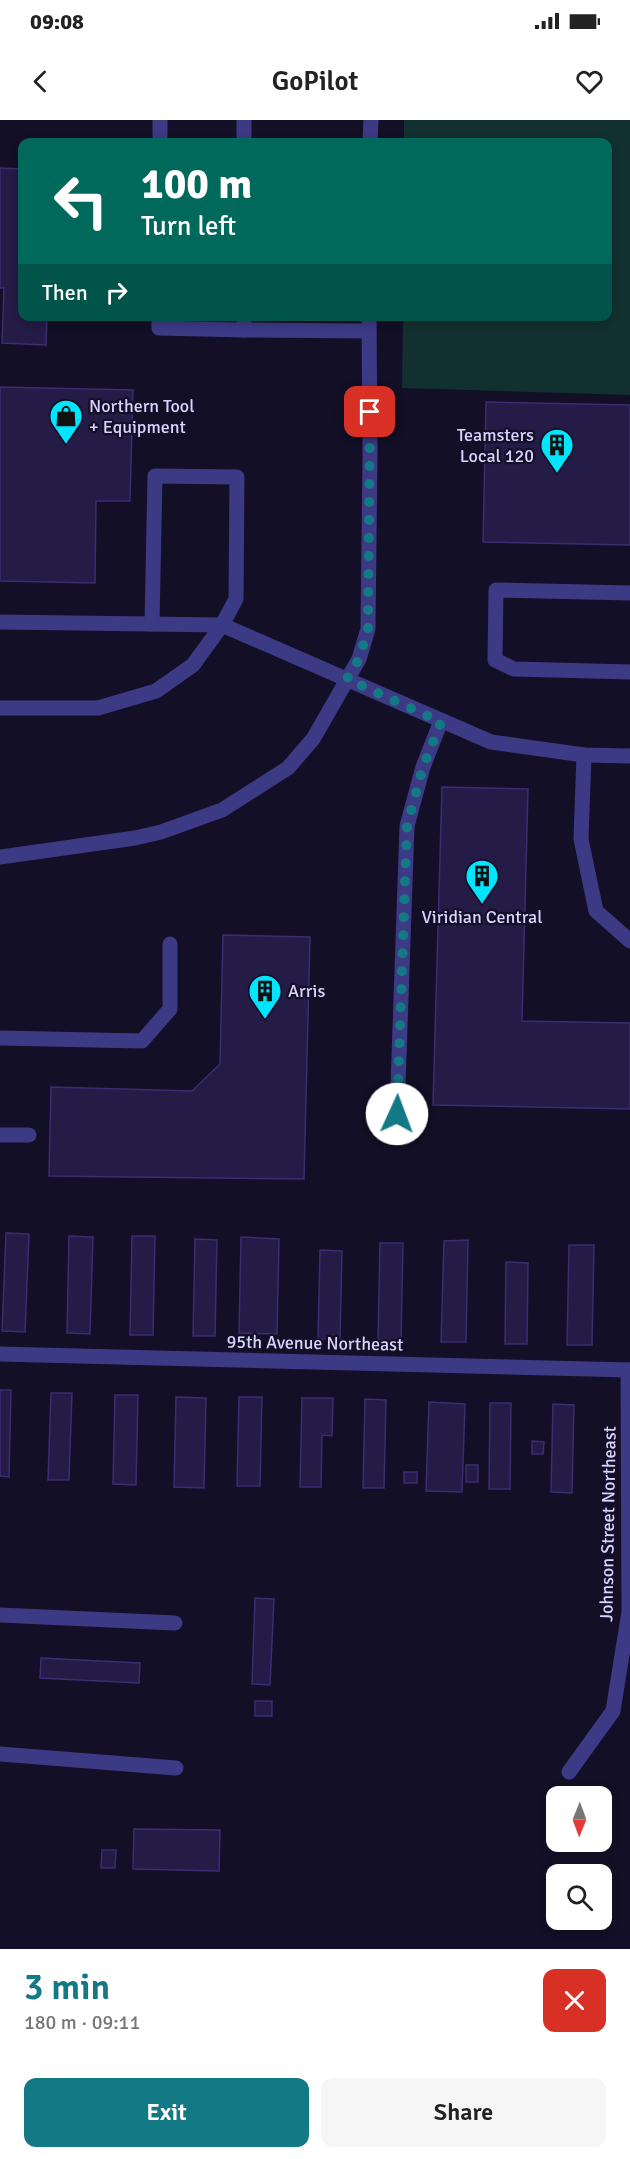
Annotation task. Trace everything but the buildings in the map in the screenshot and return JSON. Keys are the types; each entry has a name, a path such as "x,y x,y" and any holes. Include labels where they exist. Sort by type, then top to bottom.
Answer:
{"street":[{"path":"160,120 160,138"},
{"path":"244,120 244,138"},
{"path":"370,120 370,138"},
{"path":"0,857 135,838 161,832 222,810 288,768 313,739 359,659 368,629 369,324 244,323 159,328 159,321"},
{"path":"0,708 98,708 156,691 193,665 222,625 236,599 237,477 155,476 152,624"},
{"path":"630,593 496,590 495,660 514,669 630,672"},
{"path":"0,622 222,625 491,742 584,755 630,756"},
{"path":"397,1114 407,826 423,767 441,722"},
{"path":"584,755 581,839 596,912 630,941"},
{"path":"0,1038 142,1041 170,1009 170,944"},
{"path":"0,1135 29,1136"},
{"name":"95th Avenue Northeast","path":"0,1354 629,1370"},
{"name":"Johnson Street Northeast","path":"569,1772 613,1711 629,1612 629,1370"},
{"path":"0,1615 176,1623"},
{"path":"0,1754 176,1768"}],"green space":[{"path":"404,120 630,120 630,395 402,388 403,321 612,321 612,138 404,138"}],"place":[{"name":"Northern Tool + Equipment","path":"66,445"},
{"name":"Teamsters Local 120","path":"557,474"},
{"name":"Viridian Central","path":"482,905"},
{"name":"Arris","path":"265,1020"}],"route":[{"path":"370,412 368,629 359,659 347,679 441,722 423,767 407,826 397,1114"}]}
